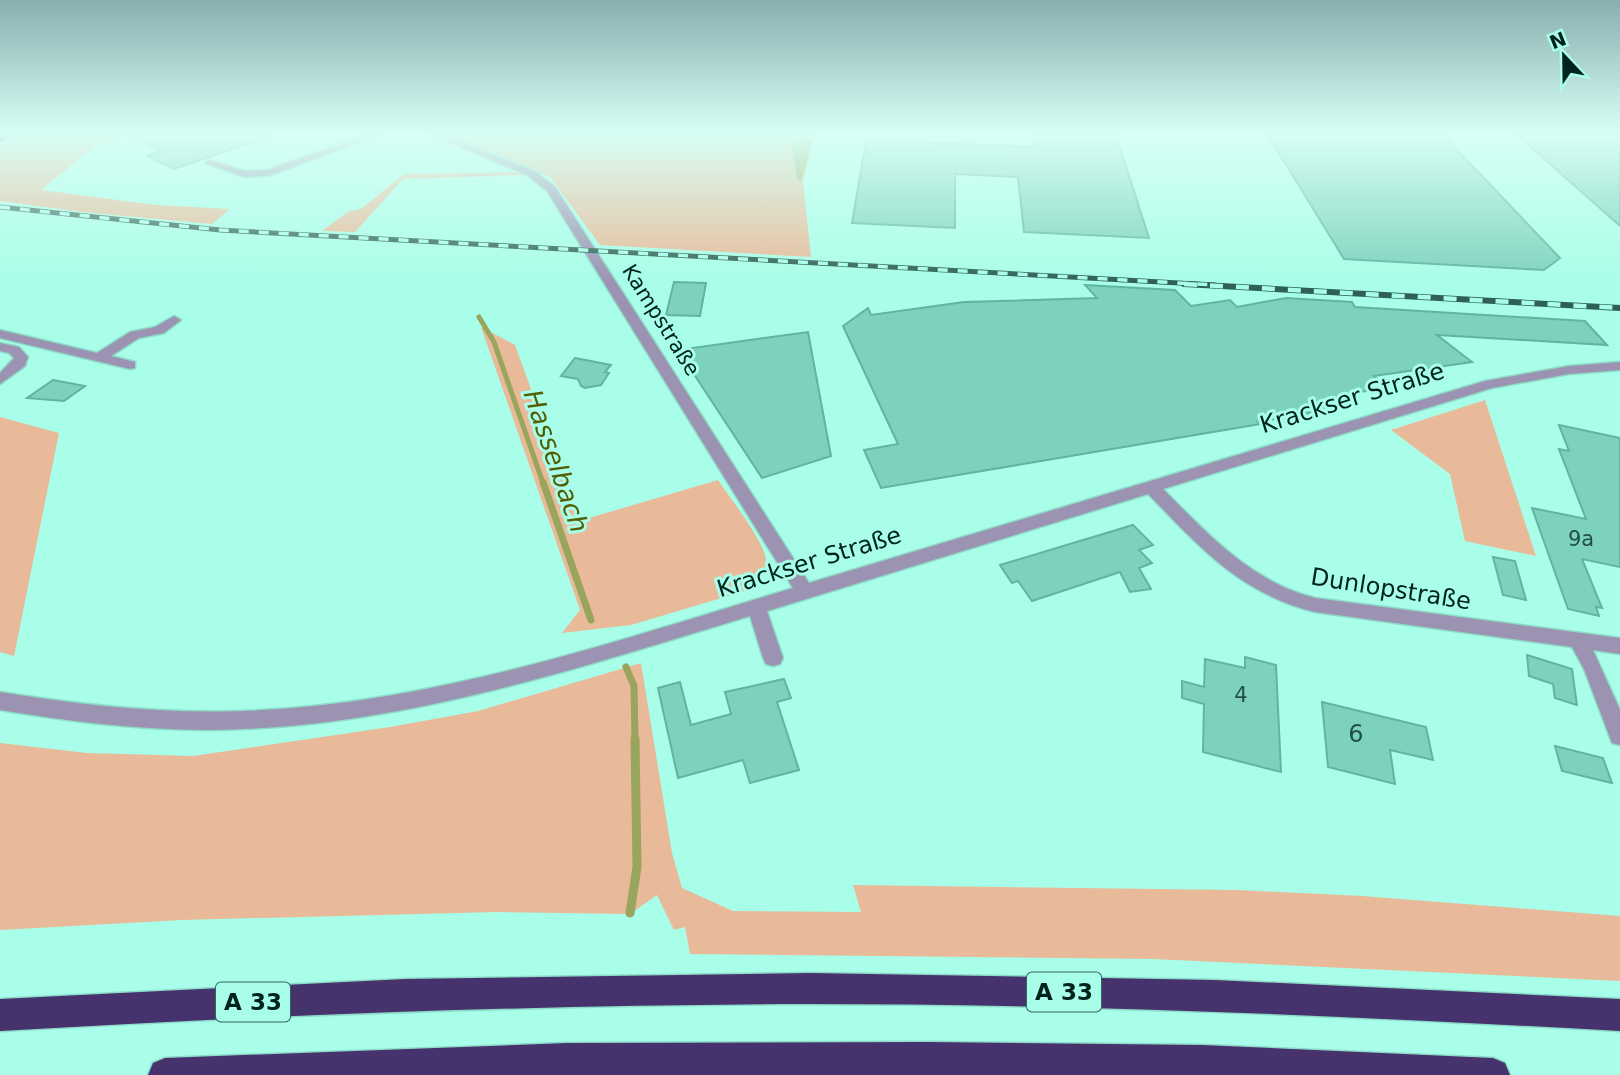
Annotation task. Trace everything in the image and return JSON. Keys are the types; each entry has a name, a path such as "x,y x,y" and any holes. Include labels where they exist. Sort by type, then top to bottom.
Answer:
{"highway":[{"name":"A 33","path":"0,1015 428,995 850,989 1200,995 1620,1016"},
{"path":"165,1075 567,1059 849,1058 1203,1062 1493,1075"}],"street":[{"name":"Kampstraße","path":"542,182 551,189 804,591"},
{"path":"99,358 135,335 159,330 174,320"},
{"path":"0,334 130,365"},
{"path":"0,347 14,350 21,356 20,363 0,380"},
{"name":"Krackser Straße","path":"0,701 128,719 200,720 303,715 363,708 521,676 1490,384 1556,372 1620,366"},
{"name":"Dunlopstraße","path":"1151,487 1222,556 1250,578 1279,594 1315,605 1620,646"},
{"path":"756,606 773,658"},
{"path":"1578,641 1593,668 1620,736"}],"shaded area":[{"path":"0,182 51,182 41,190 157,205 230,209 212,224 0,201"},
{"path":"394,182 400,182 355,232 322,231 349,211 361,209"},
{"path":"554,182 803,182 811,257 600,245"},
{"path":"481,327 515,345 579,521 718,480 764,552 765,569 755,586 631,625 562,633 580,610"},
{"path":"1485,400 1536,556 1465,541 1450,474 1391,430"},
{"path":"0,417 59,433 14,656 0,652"},
{"path":"641,663 672,853 682,888 733,911 861,912 853,885 1236,890 1362,896 1620,916 1620,981 1153,959 690,954 685,927 674,930 657,895 630,914 496,912 182,920 0,930 0,743 87,753 193,756 478,711"}],"building":[{"path":"859,182 955,182 955,228 852,223"},
{"path":"1019,182 1131,182 1149,238 1024,232"},
{"path":"1297,182 1488,182 1560,258 1544,270 1344,259"},
{"path":"1571,182 1620,182 1620,226"},
{"path":"674,282 706,283 700,316 666,315"},
{"path":"1085,285 1175,290 1191,306 1230,300 1237,307 1286,298 1352,302 1355,307 1585,321 1607,345 1437,335 1472,362 1374,376 1386,387 1327,399 1338,408 1258,422 1260,424 881,488 864,450 898,444 843,326 868,308 871,315 964,302 1097,298"},
{"path":"808,332 831,456 762,478 690,368 685,349"},
{"path":"575,358 611,365 605,372 609,373 601,385 585,388 578,379 561,376"},
{"path":"53,380 85,386 64,401 27,398"},
{"path":"1559,425 1620,438 1620,567 1582,559 1602,608 1596,607 1599,616 1568,609 1532,508 1586,519 1559,449 1569,451"},
{"path":"1133,525 1153,545 1139,550 1152,563 1139,568 1151,589 1130,592 1120,572 1032,601 1018,581 1012,583 1000,565"},
{"path":"1493,557 1515,561 1526,600 1503,595"},
{"path":"1527,655 1572,669 1577,705 1555,698 1553,684 1529,676"},
{"path":"1245,657 1276,665 1281,772 1203,752 1204,704 1182,698 1182,681 1204,687 1205,659 1245,668"},
{"path":"784,679 791,698 777,702 799,770 750,783 743,760 678,778 658,688 680,682 691,725 731,714 725,692"},
{"path":"1322,702 1426,727 1433,760 1390,750 1395,784 1328,767"},
{"path":"1555,746 1603,758 1612,783 1562,771"}],"waterway":[{"name":"Hasselbach","path":"479,317 494,342 543,483"},
{"name":"Hasselbach","path":"543,482 591,620"},
{"path":"626,667 634,686 635,741"},
{"path":"630,913 637,867 635,739"}],"railway":[{"path":"0,207 220,230 1215,285"},
{"path":"1184,284 1620,308"}]}
